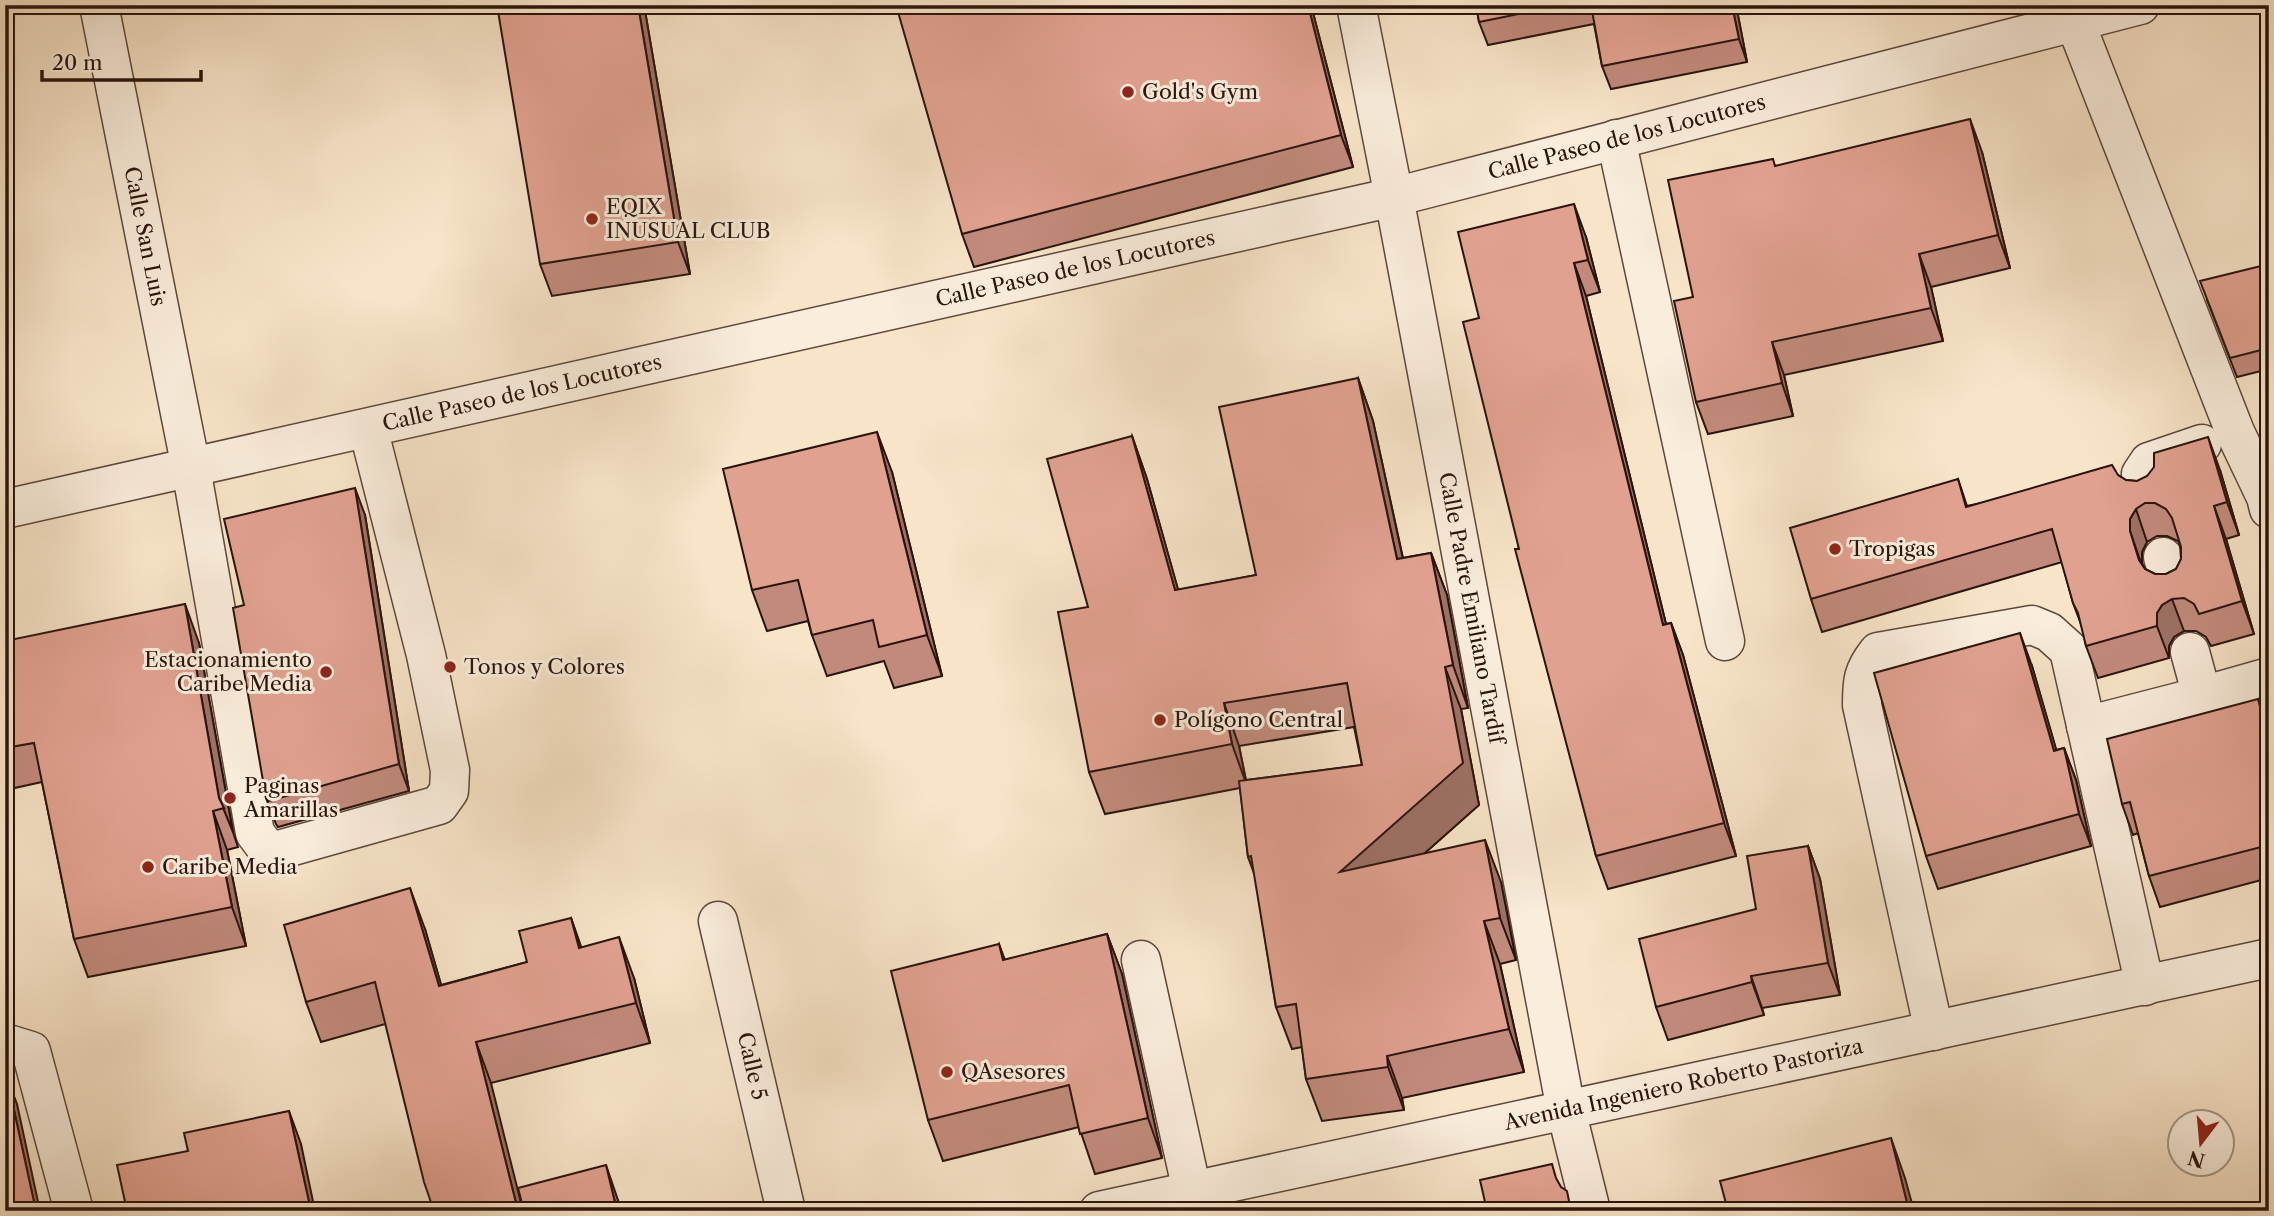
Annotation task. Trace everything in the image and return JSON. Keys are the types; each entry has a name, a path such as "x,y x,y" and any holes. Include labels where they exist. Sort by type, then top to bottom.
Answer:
{"street":[{"name":"Calle San Luis","path":"99,5 191,468 255,832 264,845 275,851 439,805 449,791 450,770 426,655 368,428"},
{"name":"Calle Padre Emiliano Tardif","path":"1356,5 1566,1110 1591,1211"},
{"name":"Calle Paseo de los Locutores","path":"5,509 191,468 244,453 368,428 1394,197 2140,5"},
{"path":"2075,22 2235,432 2266,497 2269,509"},
{"path":"1616,139 1725,641"},
{"path":"2145,492 2141,474 2149,462 2235,432"},
{"path":"1934,1031 1862,705 1865,668 1878,652 2032,625 2049,632 2069,650 2145,986"},
{"path":"2190,652 2202,696"},
{"path":"2086,726 2269,677"},
{"name":"Calle 5","path":"718,921 786,1211"},
{"name":"Avenida Ingeniero Roberto Pastoriza","path":"1099,1211 2269,958"},
{"path":"1140,960 1192,1191"},
{"path":"5,1043 32,1051 74,1211"}],"building":[{"path":"497,5 638,5 678,242 540,264"},
{"name":"Gold's Gym","path":"896,5 1308,5 1341,135 962,234"},
{"path":"1476,5 1564,5 1479,22"},
{"path":"1591,5 1732,5 1739,39 1602,66"},
{"path":"1970,119 1998,235 1919,254 1931,308 1772,342 1782,383 1696,402 1674,301 1693,297 1668,180 1773,159 1775,166"},
{"path":"1574,204 1588,260 1574,263 1663,625 1671,623 1724,823 1596,856 1515,549 1519,549 1463,322 1479,318 1458,232"},
{"path":"2269,264 2269,348 2230,358 2200,281"},
{"path":"1358,378 1397,559 1431,553 1453,665 1445,667 1463,763 1340,872 1485,840 1500,918 1484,921 1509,1029 1387,1056 1388,1067 1306,1079 1296,1004 1276,1007 1251,856 1248,857 1239,781 1362,765 1347,683 1224,703 1232,744 1089,772 1058,612 1088,607 1047,459 1132,436 1175,590 1256,575 1219,407"},
{"path":"877,432 927,635 879,647 873,620 812,635 798,580 752,590 723,469"},
{"path":"2208,437 2227,502 2214,506 2242,601 2199,614 2194,604 2184,598 2172,599 2162,605 2157,613 2157,626 2086,646 2052,529 1811,599 1790,528 1958,479 1966,507 2112,465 2118,475 2126,480 2137,481 2147,476 2154,467 2154,453","holes":["2145,503 2155,503 2166,509 2172,518 2181,547 2181,559 2176,569 2166,574 2155,574 2145,569 2139,560 2130,531 2130,519 2136,509"]},
{"name":"Estacionamiento Caribe Media","path":"355,488 399,764 269,801 266,798 233,608 244,605 224,519"},
{"name":"Caribe Media","path":"185,604 219,798 224,808 213,811 232,907 74,939 34,743 5,748 5,641"},
{"path":"2020,633 2054,751 2064,748 2079,814 1926,856 1874,673"},
{"path":"2258,699 2269,740 2269,845 2149,876 2130,802 2122,804 2107,739"},
{"path":"1808,846 1828,963 1751,976 1752,982 1656,1007 1639,939 1756,909 1747,856"},
{"path":"410,888 439,986 527,962 519,931 571,918 579,948 619,937 636,1003 476,1042 518,1211 434,1211 424,1182 375,982 306,1002 284,925"},
{"path":"1107,934 1148,1118 1080,1134 1069,1085 928,1120 891,971 999,944 1003,960"},
{"path":"7,1078 36,1211 5,1211"},
{"path":"289,1111 311,1211 127,1211 117,1165 188,1151 184,1133"},
{"path":"1891,1138 1909,1211 1728,1211 1720,1181"},
{"path":"1552,1164 1561,1187 1567,1191 1571,1211 1487,1211 1480,1180"},
{"path":"606,1165 617,1211 524,1211 518,1188"}],"place":[{"name":"Gold's Gym","path":"1128,92"},
{"name":"EQIX INUSUAL CLUB","path":"592,219"},
{"name":"Tropigas","path":"1835,549"},
{"name":"Tonos y Colores","path":"450,667"},
{"name":"Estacionamiento Caribe Media","path":"326,672"},
{"name":"Polígono Central","path":"1160,720"},
{"name":"Paginas Amarillas","path":"230,798"},
{"name":"Caribe Media","path":"148,867"},
{"name":"QAsesores","path":"947,1072"}]}
